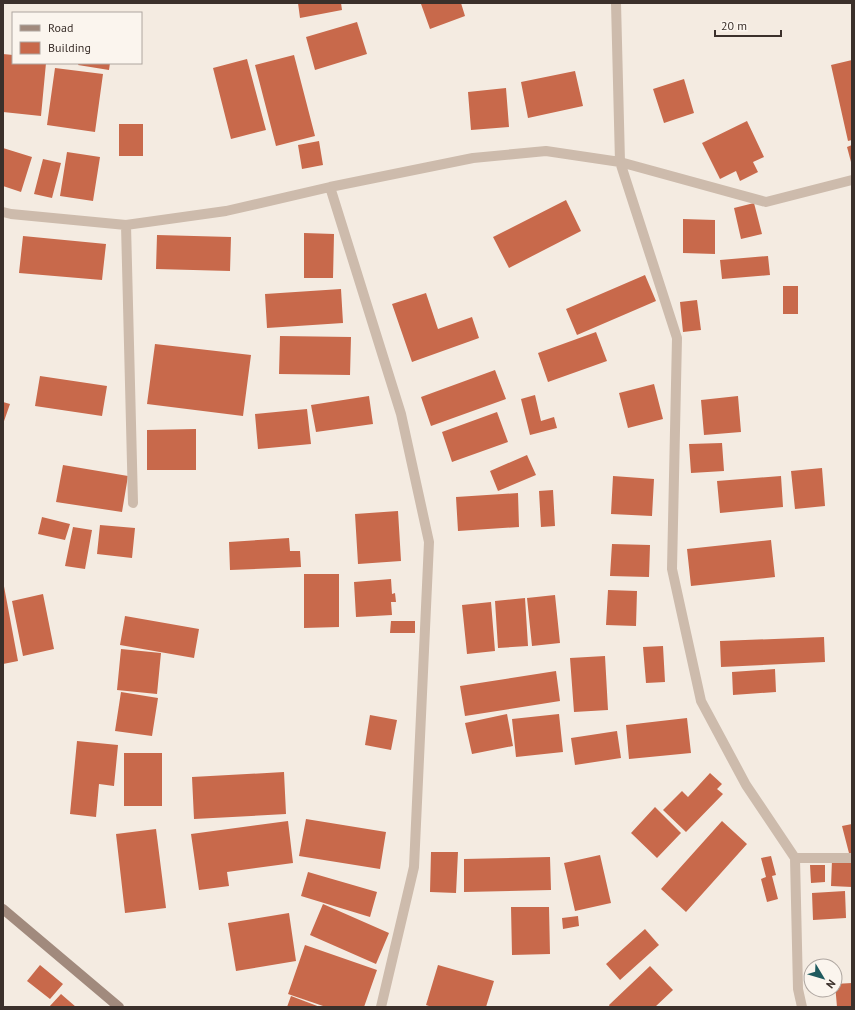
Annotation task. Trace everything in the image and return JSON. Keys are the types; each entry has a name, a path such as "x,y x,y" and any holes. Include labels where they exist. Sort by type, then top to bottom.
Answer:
{"street":[{"path":"616,3 620,162 677,338 672,569 701,701 746,785 795,858 798,989 802,1007"},
{"path":"3,212 126,225 226,211 330,187 473,158 546,151 620,162 766,202 852,180"},
{"path":"330,187 401,414 429,542 414,867 382,1007"},
{"path":"126,225 133,503"},
{"path":"795,858 852,858"},
{"path":"3,909 119,1007"}],"building":[{"path":"298,3 341,3 342,10 300,18"},
{"path":"461,3 465,16 430,29 421,4"},
{"path":"357,22 367,54 315,70 306,37"},
{"path":"3,54 12,55 12,64 46,64 41,116 3,112"},
{"path":"294,55 315,136 276,146 255,65"},
{"path":"247,59 266,130 231,139 213,68"},
{"path":"852,60 852,140 848,141 831,65"},
{"path":"78,64 110,64 109,70"},
{"path":"55,68 103,74 95,132 47,125"},
{"path":"575,71 583,106 528,118 521,82"},
{"path":"684,79 694,113 664,123 653,89"},
{"path":"506,88 509,127 471,130 468,92"},
{"path":"747,121 764,157 753,162 758,172 740,181 736,171 720,179 702,143"},
{"path":"119,124 143,124 143,156 119,156"},
{"path":"319,141 323,165 302,169 298,145"},
{"path":"852,145 852,162 851,162 847,147"},
{"path":"3,148 32,157 21,192 3,186"},
{"path":"67,152 100,157 93,201 60,196"},
{"path":"43,159 61,163 52,198 34,194"},
{"path":"566,200 581,231 509,268 493,237"},
{"path":"754,203 762,234 741,239 734,208"},
{"path":"683,219 715,220 715,254 683,253"},
{"path":"304,233 334,234 333,278 304,278"},
{"path":"157,235 231,237 230,271 156,269"},
{"path":"23,236 106,244 102,280 19,273"},
{"path":"768,256 770,275 722,279 720,260"},
{"path":"645,275 656,301 577,335 566,309"},
{"path":"783,286 798,286 798,314 783,314"},
{"path":"341,289 343,323 267,328 265,294"},
{"path":"426,293 438,329 472,317 479,338 412,362 392,304"},
{"path":"697,300 701,330 683,332 680,302"},
{"path":"596,332 607,361 548,382 538,353"},
{"path":"280,336 351,337 350,375 279,374"},
{"path":"155,344 251,355 243,416 147,404"},
{"path":"495,370 506,399 431,426 421,397"},
{"path":"40,376 107,386 102,416 35,406"},
{"path":"654,384 663,419 628,428 619,393"},
{"path":"535,395 541,421 554,417 557,428 530,435 521,399"},
{"path":"369,396 373,424 316,432 311,405"},
{"path":"738,396 741,432 704,435 701,400"},
{"path":"3,402 10,404 3,424"},
{"path":"307,409 311,444 258,449 255,414"},
{"path":"497,412 508,442 452,462 442,432"},
{"path":"196,429 196,470 147,470 147,430"},
{"path":"722,443 724,471 691,473 689,444"},
{"path":"527,455 536,475 498,491 490,471"},
{"path":"63,465 128,476 122,512 56,502"},
{"path":"822,468 825,506 795,509 791,471"},
{"path":"613,476 654,479 652,516 611,514"},
{"path":"781,476 783,507 720,513 717,481"},
{"path":"553,490 555,526 541,527 539,491"},
{"path":"518,493 519,527 458,531 456,497"},
{"path":"398,511 401,561 358,564 355,514"},
{"path":"42,517 70,524 65,540 38,534"},
{"path":"100,525 135,528 132,558 97,554"},
{"path":"73,527 92,530 85,569 65,566"},
{"path":"289,538 290,551 300,551 301,567 230,570 229,542"},
{"path":"771,540 775,577 691,586 687,549"},
{"path":"612,544 650,545 649,577 610,576"},
{"path":"304,574 339,574 339,627 304,628"},
{"path":"391,579 392,594 395,593 396,602 391,602 392,615 356,617 354,582"},
{"path":"3,581 18,661 3,664"},
{"path":"608,590 637,591 636,626 606,625"},
{"path":"43,594 54,649 23,656 12,601"},
{"path":"555,595 560,643 532,646 527,598"},
{"path":"525,598 528,646 498,648 495,601"},
{"path":"491,602 495,651 467,654 462,605"},
{"path":"125,616 199,629 194,658 120,645"},
{"path":"391,621 415,621 415,633 390,633"},
{"path":"824,637 825,662 721,667 720,641"},
{"path":"663,646 665,682 646,683 643,647"},
{"path":"121,649 161,653 157,694 117,690"},
{"path":"605,656 608,710 574,712 570,658"},
{"path":"775,669 776,692 733,695 732,672"},
{"path":"556,671 560,701 465,716 460,686"},
{"path":"121,692 158,698 152,736 115,731"},
{"path":"507,714 513,746 472,754 465,723"},
{"path":"559,714 563,752 516,757 512,719"},
{"path":"370,715 397,720 391,750 365,745"},
{"path":"687,718 691,753 629,759 626,725"},
{"path":"617,731 621,758 575,765 571,738"},
{"path":"77,741 118,745 114,786 99,784 96,817 70,814"},
{"path":"124,753 162,753 162,806 124,806"},
{"path":"284,772 286,814 194,819 192,777"},
{"path":"710,773 722,784 717,789 723,794 686,832 663,810 682,791 688,797"},
{"path":"655,807 681,833 657,858 631,833"},
{"path":"306,819 386,832 380,869 299,856"},
{"path":"288,821 293,863 227,872 229,886 199,890 191,834"},
{"path":"722,821 747,844 686,912 661,889"},
{"path":"852,824 852,856 850,857 842,826"},
{"path":"156,829 166,908 125,913 116,834"},
{"path":"431,852 458,852 456,893 430,892"},
{"path":"600,855 611,903 575,911 564,863"},
{"path":"771,856 776,875 772,876 778,899 767,902 761,879 766,877 761,858"},
{"path":"550,857 551,890 464,892 464,859"},
{"path":"832,860 852,861 852,887 831,886"},
{"path":"810,865 825,865 825,882 811,883"},
{"path":"308,872 377,892 370,917 301,896"},
{"path":"845,891 846,918 813,920 812,893"},
{"path":"323,904 389,933 376,964 310,935"},
{"path":"511,907 549,907 550,954 512,955"},
{"path":"289,913 296,961 236,971 228,923"},
{"path":"578,916 579,926 563,929 562,918"},
{"path":"645,929 659,945 620,980 606,964"},
{"path":"305,945 377,970 364,1007 326,1007 288,994"},
{"path":"40,965 63,984 50,999 27,981"},
{"path":"438,965 494,981 486,1007 432,1007 426,1005"},
{"path":"650,966 673,990 655,1007 610,1007 609,1005"},
{"path":"852,983 852,1007 837,1007 836,998 843,998 843,984"},
{"path":"61,994 76,1007 49,1007"},
{"path":"291,996 320,1007 287,1007"}]}
